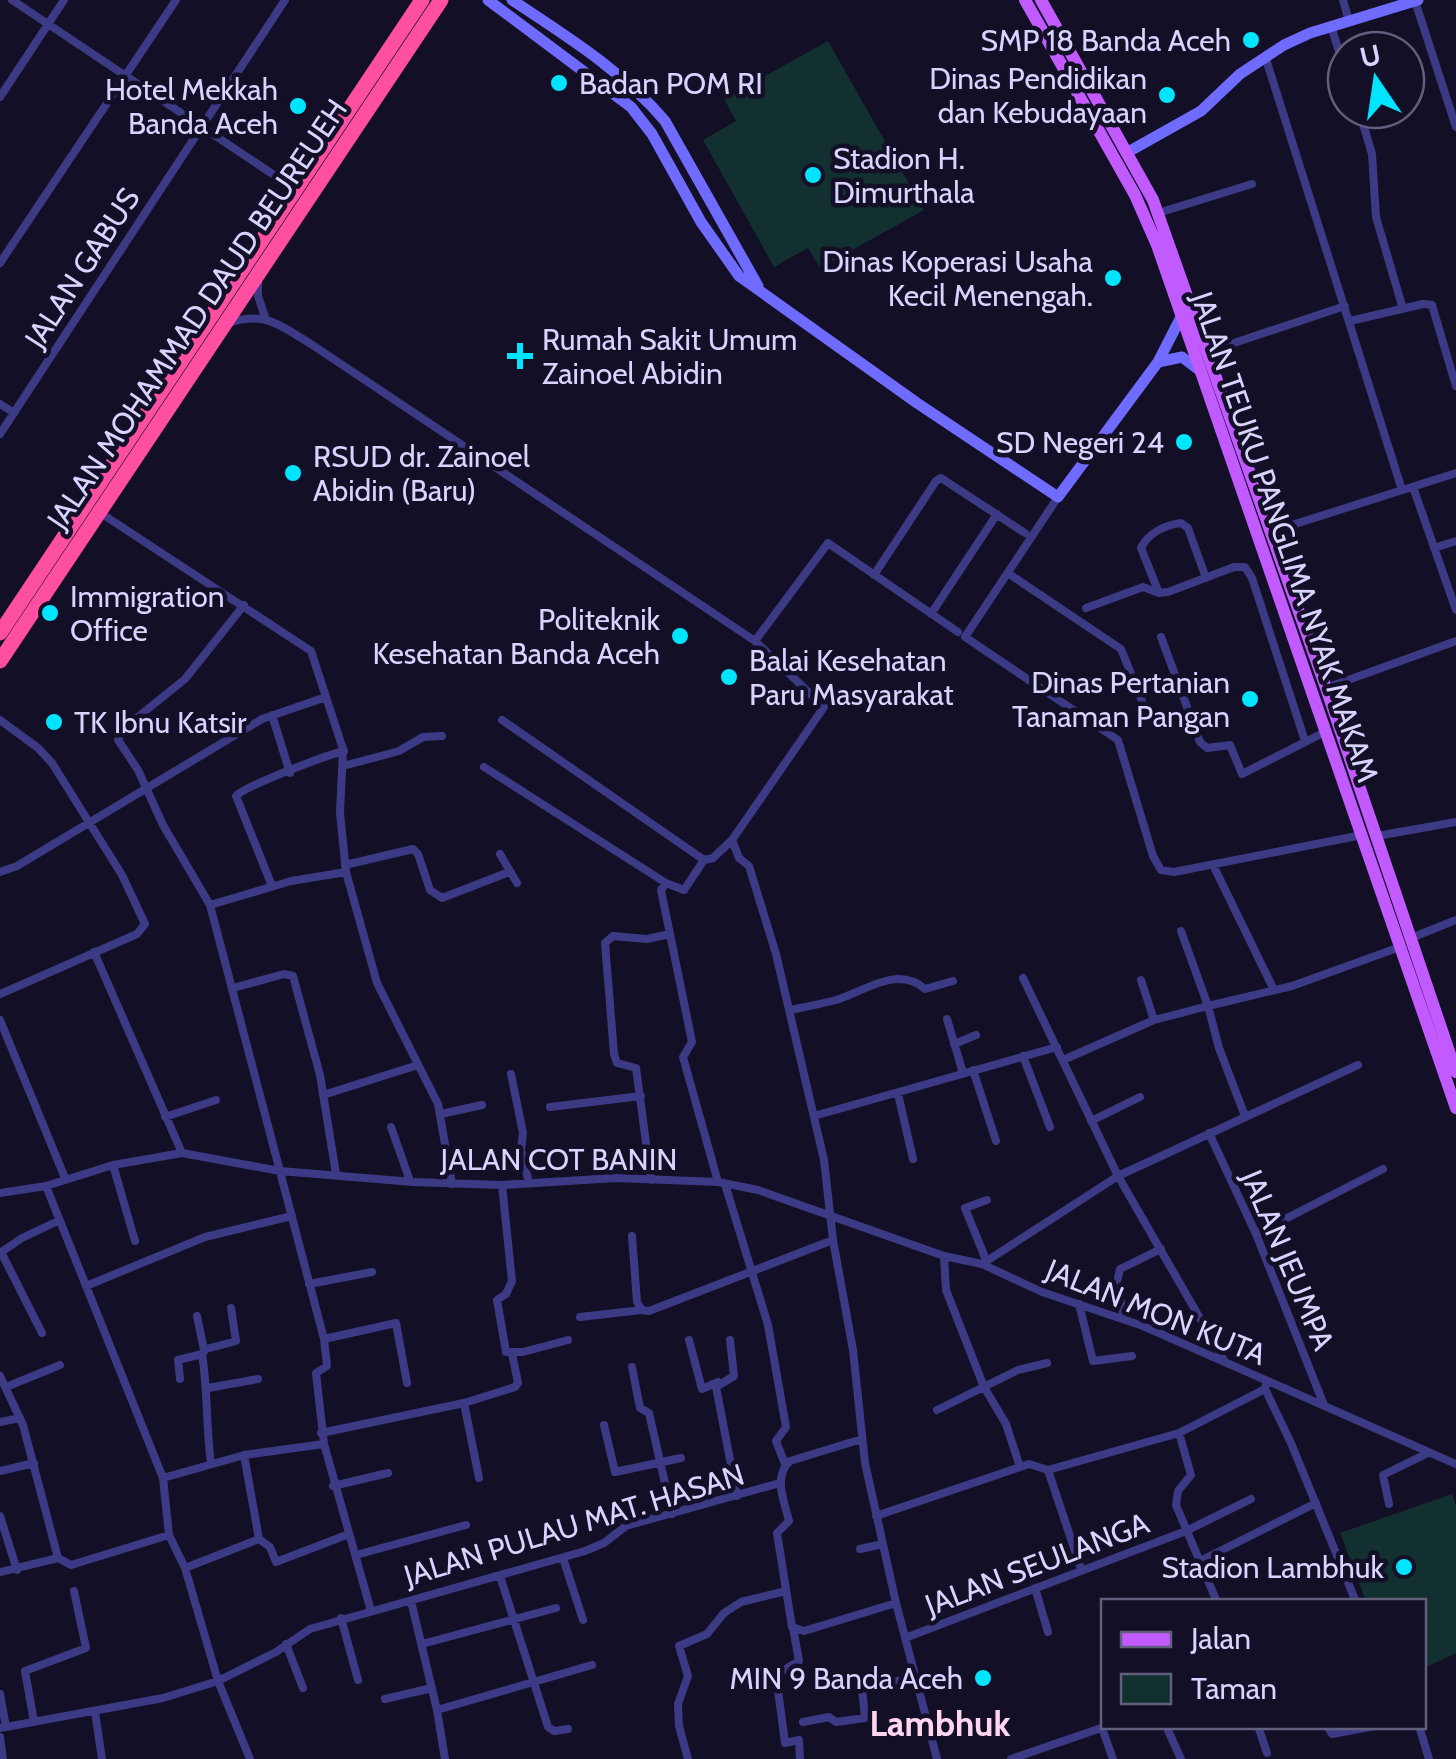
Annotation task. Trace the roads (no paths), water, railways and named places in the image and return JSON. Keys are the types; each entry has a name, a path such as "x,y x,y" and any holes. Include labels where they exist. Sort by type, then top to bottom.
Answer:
{"highway":[{"name":"JALAN MOHAMMAD DAUD BEUREUEH","path":"0,633 183,372 224,324 422,0"},
{"name":"JALAN MOHAMMAD DAUD BEUREUEH","path":"0,660 98,512 296,190 328,155 441,0"}],"main road":[{"name":"JALAN TEUKU PANGLIMA NYAK MAKAM","path":"1025,0 1144,212 1198,370 1377,836 1456,1108"},
{"name":"JALAN TEUKU PANGLIMA NYAK MAKAM","path":"1040,0 1128,152 1158,213 1326,688 1325,732 1362,835 1452,1050 1456,1072"}],"street":[{"path":"12,0 296,190"},
{"path":"0,98 64,0"},
{"path":"0,263 176,0"},
{"name":"JALAN GABUS","path":"0,434 285,0"},
{"path":"488,0 631,107 652,134 701,222 739,276 848,356 1058,496"},
{"path":"512,0 642,95 666,121 760,290"},
{"path":"1342,0 1348,20"},
{"path":"1128,152 1201,112 1264,56 1297,38 1416,0 1451,95 1456,127"},
{"path":"1331,26 1332,30"},
{"path":"1264,56 1402,490"},
{"path":"631,107 642,95"},
{"path":"1364,130 1372,154 1376,217 1403,309"},
{"path":"673,172 689,164"},
{"path":"1158,213 1252,184"},
{"path":"701,222 719,212"},
{"path":"258,272 258,296 265,317"},
{"path":"1350,321 1432,305 1456,386"},
{"path":"1207,352 1345,306"},
{"path":"224,324 245,317 265,317 534,490 755,641 824,707 732,840 713,858 704,860 684,890 666,883 484,766"},
{"path":"1182,318 1158,362 1058,496 965,638 1118,740 1160,870 1174,872 1362,835"},
{"path":"1158,362 1182,357 1198,370"},
{"path":"0,404 14,414"},
{"path":"1270,532 1456,473"},
{"path":"874,574 937,480 946,478 1026,533"},
{"path":"1413,487 1456,610"},
{"path":"98,512 307,646 344,751 340,813 345,868 372,968 441,1114 452,1184"},
{"path":"930,614 997,514"},
{"path":"1159,593 1141,548 1151,534 1174,524 1182,523 1188,528 1206,578"},
{"path":"1434,548 1456,540"},
{"path":"755,641 828,543 958,632"},
{"path":"1086,608 1139,588 1159,593 1234,567 1248,570 1305,741"},
{"path":"1009,574 1121,649 1146,711"},
{"path":"244,605 185,679 123,730 118,740 210,905 324,1339 326,1366 316,1373 322,1433 333,1486 371,1611"},
{"path":"1161,637 1200,742 1207,748 1230,745 1242,774 1325,732"},
{"path":"1326,688 1456,641"},
{"path":"0,872 17,866 146,786 272,715 326,697"},
{"path":"272,715 290,772"},
{"path":"0,720 52,763 128,886 145,924 141,932 0,994"},
{"path":"502,720 704,860"},
{"path":"342,766 399,751 423,737 442,736"},
{"path":"272,886 236,796 249,786 344,751"},
{"path":"1377,836 1456,822"},
{"path":"732,840 739,858 749,866 790,1010 814,1116 833,1217 833,1240 876,1516 937,1759"},
{"path":"210,905 413,849 430,890 442,898 509,872"},
{"path":"500,854 517,883"},
{"path":"1213,865 1274,990"},
{"path":"666,883 661,890 691,1039 683,1056 753,1270 768,1325 786,1427 776,1441 785,1464 780,1482 789,1521 777,1534 799,1661 776,1674 785,1743 798,1740 800,1759"},
{"path":"1063,1060 1154,1020 1274,990 1456,920"},
{"path":"1181,930 1245,1116"},
{"path":"652,1180 635,1066 616,1060 605,943 613,936 647,938 670,934"},
{"path":"94,952 182,1153"},
{"path":"233,988 284,974 292,976 323,1095 336,1174"},
{"path":"1024,978 1118,1176 1224,1360"},
{"path":"790,1010 836,1000 888,979 917,982 925,989 953,981"},
{"path":"1141,980 1154,1020"},
{"path":"947,1019 962,1073"},
{"path":"0,1020 65,1178"},
{"path":"954,1044 976,1036"},
{"path":"814,1116 1057,1047"},
{"path":"1023,1056 1050,1127"},
{"path":"323,1095 418,1064"},
{"path":"987,1200 965,1208 984,1262 1118,1176 1358,1065"},
{"path":"973,1070 996,1141"},
{"path":"511,1074 529,1183"},
{"path":"898,1094 912,1159"},
{"path":"550,1108 641,1096"},
{"path":"1090,1121 1140,1097"},
{"path":"165,1117 216,1100"},
{"path":"441,1114 482,1105"},
{"path":"391,1127 410,1182"},
{"name":"JALAN JEUMPA","path":"1209,1133 1256,1234 1324,1405"},
{"name":"JALAN COT BANIN","path":"0,1193 46,1186 112,1165 182,1153 280,1170 410,1182 502,1184 594,1178 722,1183 779,1196 833,1217"},
{"path":"112,1165 135,1241"},
{"path":"1256,1234 1383,1169"},
{"path":"502,1184 512,1281 498,1300 506,1352 568,1340"},
{"path":"46,1186 163,1478 169,1534 185,1568 218,1681 250,1759"},
{"path":"86,1286 204,1237 292,1216"},
{"name":"JALAN MON KUTA","path":"833,1217 944,1256 984,1262 1042,1292 1124,1319 1224,1360 1266,1384 1324,1405 1456,1464"},
{"path":"42,1333 1,1253 22,1238 58,1222"},
{"path":"632,1236 636,1302 642,1310"},
{"path":"580,1317 649,1311 833,1240"},
{"path":"1124,1319 1117,1282 1120,1269 1161,1249"},
{"path":"944,1256 946,1290 984,1387 1006,1424 1020,1467"},
{"path":"309,1284 372,1272"},
{"path":"1079,1304 1093,1361 1132,1356"},
{"path":"180,1379 178,1360 236,1342 231,1308"},
{"path":"197,1316 208,1388 207,1434 212,1464"},
{"path":"324,1339 396,1323 407,1382"},
{"path":"689,1340 702,1388 734,1376 730,1340"},
{"path":"322,1433 464,1403 515,1388 518,1383 512,1353"},
{"path":"937,1410 1018,1370 1047,1364"},
{"path":"6,1387 60,1365"},
{"path":"632,1367 640,1408 650,1413 672,1514"},
{"path":"0,1376 20,1418 58,1558"},
{"path":"208,1388 258,1380"},
{"path":"718,1382 716,1390 736,1496"},
{"path":"876,1516 1020,1467 1036,1464 1048,1470 1179,1433 1266,1384 1355,1599"},
{"path":"464,1403 479,1478"},
{"path":"0,1422 20,1418"},
{"path":"604,1425 615,1472 682,1458"},
{"path":"1179,1433 1191,1475 1178,1490 1176,1505 1215,1599"},
{"path":"785,1464 862,1438"},
{"path":"163,1478 244,1455 324,1444"},
{"path":"1389,1504 1383,1474 1428,1452"},
{"path":"244,1455 260,1538 270,1546 276,1562 349,1534"},
{"path":"0,1471 34,1464"},
{"path":"1048,1470 1080,1569"},
{"path":"333,1486 388,1472"},
{"name":"JALAN PULAU MAT. HASAN","path":"3,1727 163,1698 218,1681 302,1632 340,1618 564,1558 604,1543 626,1526 780,1482"},
{"name":"JALAN SEULANGA","path":"906,1638 1186,1531 1251,1499"},
{"path":"1200,1561 1316,1503"},
{"path":"0,1516 17,1570"},
{"path":"356,1555 466,1525"},
{"path":"0,1572 58,1558 71,1565 169,1534"},
{"path":"185,1568 260,1538"},
{"path":"860,1549 882,1544"},
{"path":"564,1558 584,1620"},
{"path":"500,1576 548,1727 554,1732 568,1729"},
{"path":"1034,1588 1048,1632"},
{"path":"688,1759 678,1704 688,1676 680,1646 707,1634 724,1613 741,1602 786,1591"},
{"path":"34,1722 25,1671 86,1648 74,1592"},
{"path":"410,1601 437,1710 444,1759"},
{"path":"792,1627 804,1631 896,1603"},
{"path":"422,1644 556,1608"},
{"path":"340,1618 358,1680"},
{"path":"286,1644 302,1688"},
{"path":"437,1710 592,1665"},
{"path":"803,1722 830,1717 836,1722 865,1718 862,1690 916,1677"},
{"path":"385,1700 432,1688"},
{"path":"0,1694 3,1727"},
{"path":"95,1712 102,1759"},
{"path":"1010,1759 1102,1729"},
{"path":"1105,1729 1113,1759"},
{"path":"1167,1729 1181,1759"},
{"path":"1259,1729 1268,1753"},
{"path":"1329,1729 1332,1734 1359,1729"},
{"path":"1420,1729 1430,1759"},
{"path":"0,1737 3,1759"}],"place":[{"name":"SMP 18 Banda Aceh","path":"1251,40"},
{"name":"Badan POM RI","path":"559,83"},
{"name":"Dinas Pendidikan dan Kebudayaan","path":"1167,95"},
{"name":"Hotel Mekkah Banda Aceh","path":"298,106"},
{"name":"Stadion H. Dimurthala","path":"813,175"},
{"name":"Dinas Koperasi Usaha Kecil Menengah.","path":"1113,278"},
{"name":"Rumah Sakit Umum Zainoel Abidin","path":"520,356"},
{"name":"SD Negeri 24","path":"1184,442"},
{"name":"RSUD dr. Zainoel Abidin (Baru)","path":"293,473"},
{"name":"Immigration Office","path":"50,613"},
{"name":"Politeknik Kesehatan Banda Aceh","path":"680,636"},
{"name":"Balai Kesehatan Paru Masyarakat","path":"729,677"},
{"name":"Dinas Pertanian Tanaman Pangan","path":"1250,699"},
{"name":"TK Ibnu Katsir","path":"54,722"},
{"name":"Stadion Lambhuk","path":"1404,1567"},
{"name":"MIN 9 Banda Aceh","path":"983,1678"}],"district":[{"name":"Lambhuk","path":"940,1723"}]}
